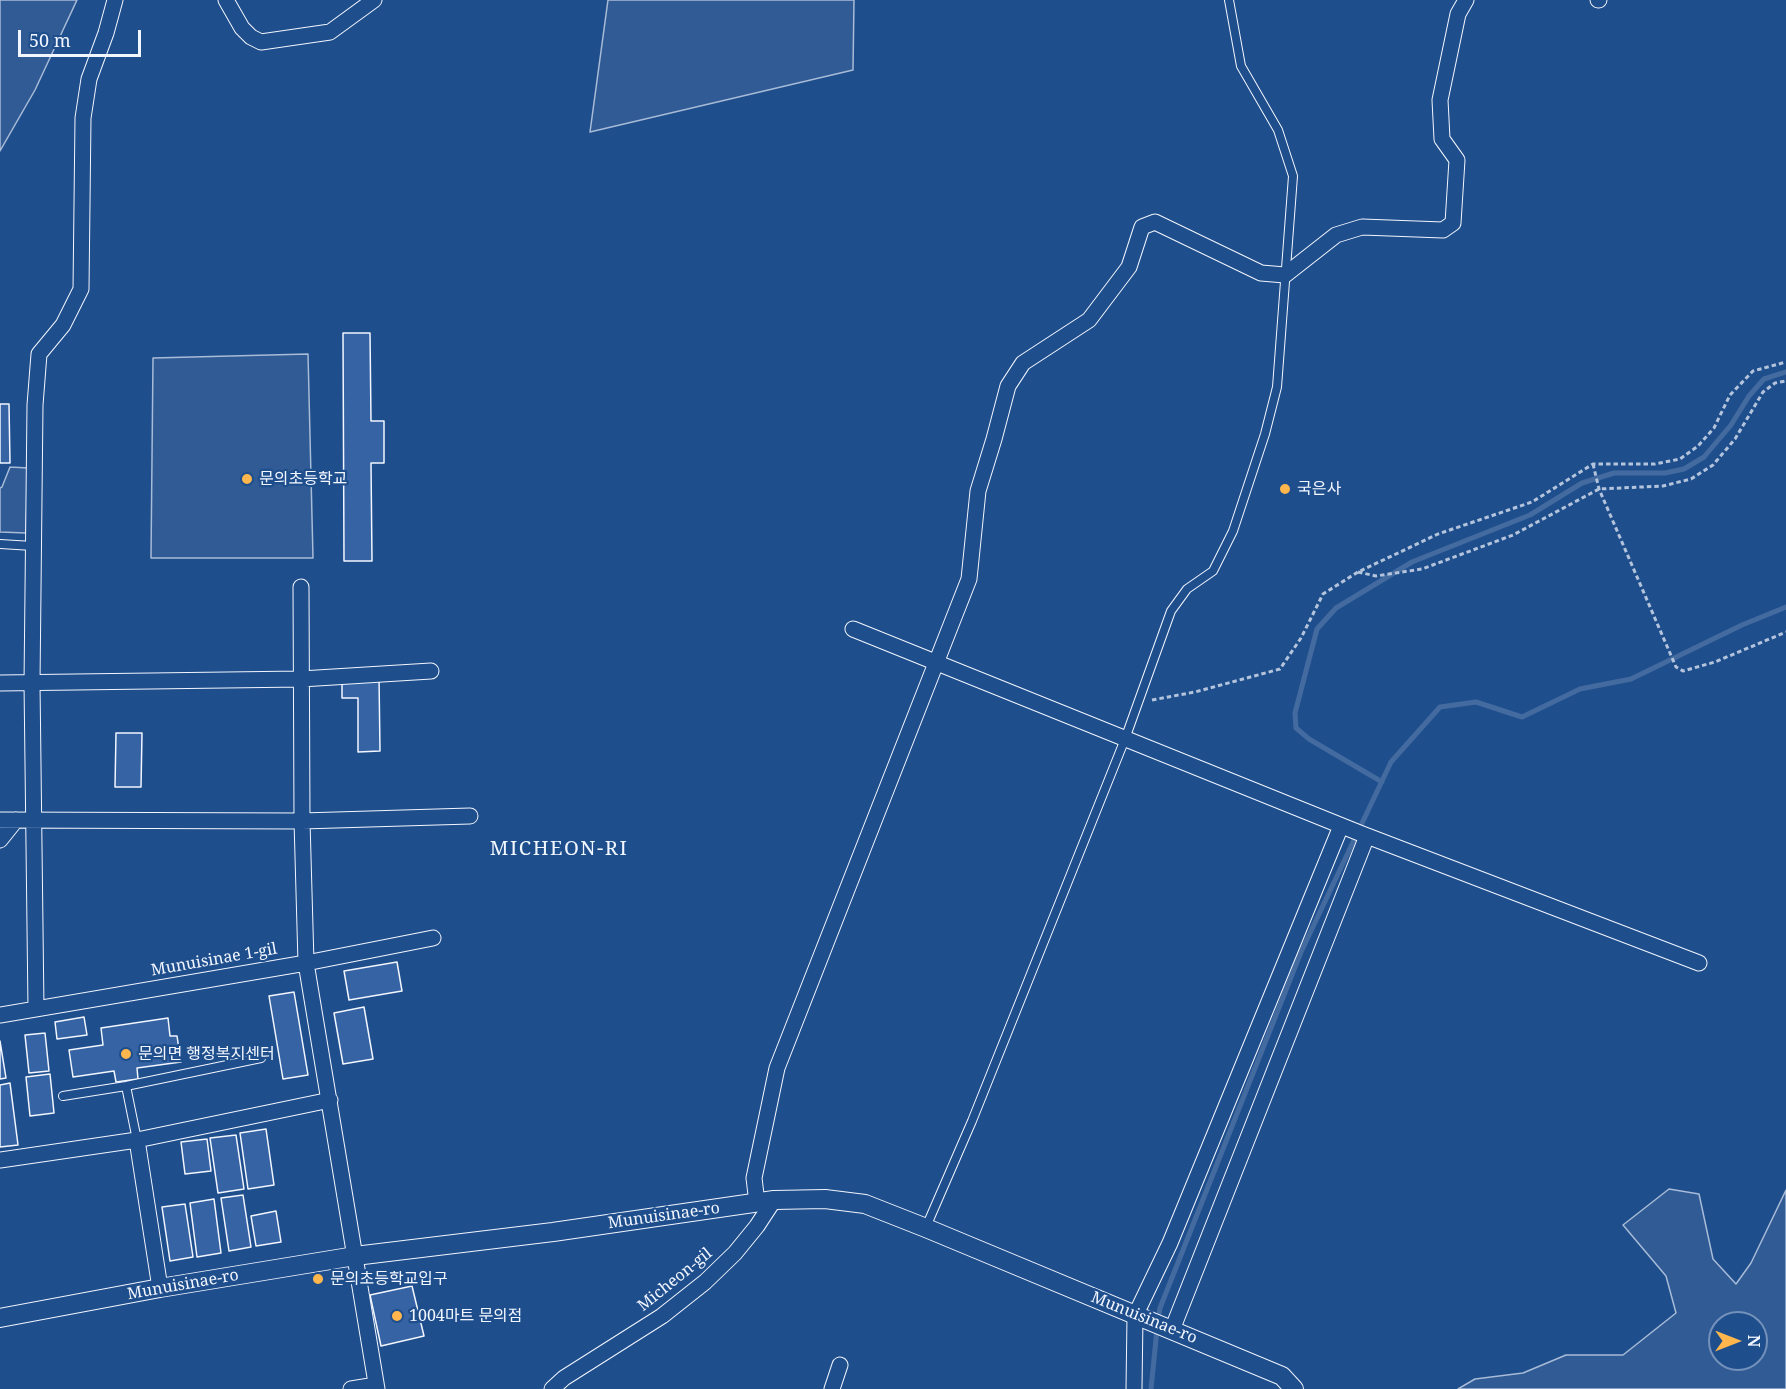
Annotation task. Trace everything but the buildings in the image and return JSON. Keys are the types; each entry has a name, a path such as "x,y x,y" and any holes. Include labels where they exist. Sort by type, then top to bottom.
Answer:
{"street":[{"path":"36,1009 32,683 35,405 39,354 63,325 81,290 83,118 89,79 115,0"},
{"path":"226,0 251,38 261,42 330,32 374,0"},
{"path":"766,1201 754,1178 777,1068 969,579 978,491 1008,386 1023,363 1089,320 1129,267 1142,227 1155,222 1261,273 1285,275 1336,235 1362,227 1443,230 1453,223 1457,160 1442,139 1440,100 1458,14 1466,0"},
{"path":"301,587 302,821 306,963 376,1387 351,1389"},
{"path":"853,629 1364,835 1699,963"},
{"path":"0,683 302,679 431,671"},
{"path":"0,820 302,821 470,816"},
{"path":"0,840 16,820"},
{"path":"1134,1389 1141,1317 1344,827"},
{"path":"1169,1328 1364,835"},
{"name":"Munuisinae 1-gil","path":"0,1015 306,963 433,938"},
{"path":"0,1160 137,1140 330,1100"},
{"path":"137,1140 160,1288"},
{"name":"Munuisinae-ro","path":"0,1318 160,1288 355,1256 553,1232 766,1201 825,1199 865,1204 926,1228 1282,1376 1294,1389"},
{"name":"Micheon-gil","path":"552,1389 564,1378 662,1316 705,1282 735,1253 758,1226 766,1201"},
{"path":"832,1389 840,1365"}],"lane":[{"path":"926,1228 976,1111 1125,739 1171,611 1187,589 1213,571 1233,531 1265,434 1277,387 1293,177 1278,130 1241,66 1229,0"},
{"path":"0,544 33,546"},
{"path":"63,1096 126,1086 261,1058"},
{"path":"126,1086 137,1140"}],"path":[{"path":"1138,702 1195,692 1280,669 1301,639 1323,594 1358,572 1438,534 1532,502 1593,464 1656,464 1680,459 1698,446 1714,429 1730,395 1753,371 1786,362"},
{"path":"1358,572 1376,576 1422,569 1513,535 1599,488 1664,486 1691,479 1713,465 1735,439 1763,392 1775,383 1786,381"},
{"path":"1593,464 1599,488 1668,653 1676,667 1683,671 1715,662 1786,632"}],"shaded area":[{"path":"0,0 77,0 35,90 0,151"},
{"path":"608,0 854,0 853,70 590,132"},
{"path":"308,354 313,558 151,558 153,358"},
{"path":"10,467 28,468 26,533 0,532 0,488"},
{"path":"1669,1189 1699,1194 1713,1259 1736,1284 1751,1263 1786,1190 1786,1389 1458,1389 1475,1379 1523,1373 1566,1355 1623,1355 1676,1313 1666,1276 1623,1225"}],"waterway":[{"path":"1382,782 1309,739 1296,728 1295,713 1317,629 1336,608 1412,562 1530,515 1582,483 1614,473 1665,473 1684,469 1704,457 1731,425 1749,396 1764,379 1786,372"},
{"path":"1158,1320 1160,1308 1301,952 1391,762 1440,707 1476,702 1522,717 1580,689 1631,679 1742,625 1786,607"},
{"path":"1151,1389 1157,1329"}],"place":[{"name":"문의초등학교","path":"247,479"},
{"name":"국은사","path":"1285,489"},
{"name":"문의면 행정복지센터","path":"126,1054"},
{"name":"문의초등학교입구","path":"318,1279"},
{"name":"1004마트 문의점","path":"397,1316"}],"district":[{"name":"MICHEON-RI","path":"559,849"}]}
